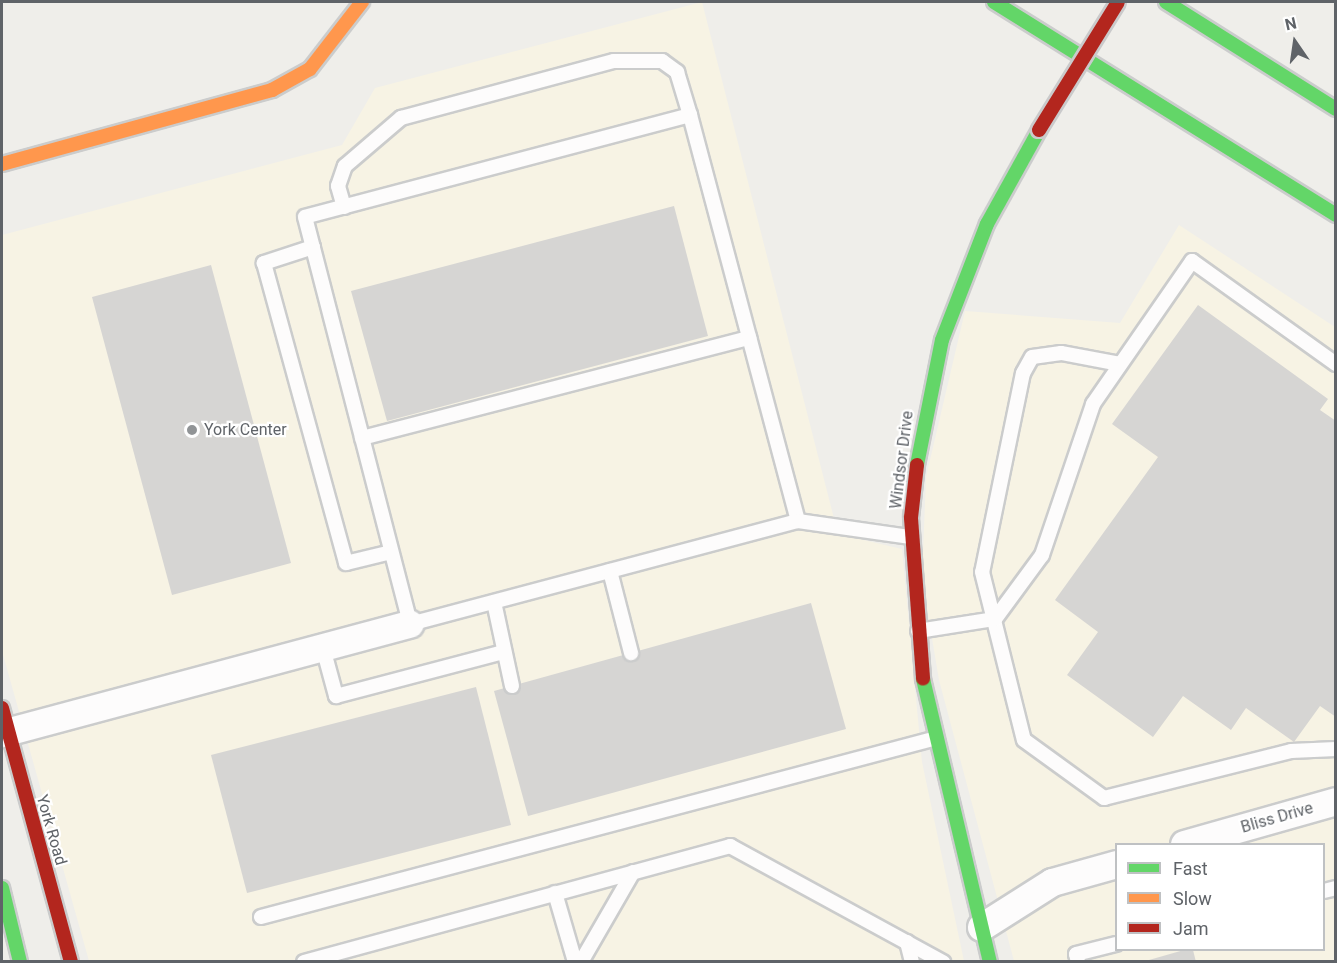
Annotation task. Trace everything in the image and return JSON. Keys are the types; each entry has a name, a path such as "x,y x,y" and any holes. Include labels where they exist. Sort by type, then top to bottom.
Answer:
{"main road":[{"path":"2,164 272,90 310,69 338,41 362,2"},
{"path":"994,2 1335,215"},
{"name":"Windsor Drive","path":"990,962 933,739 916,631 911,537 922,425 942,340 987,224 1039,130 1118,2"},
{"path":"1166,2 1335,109"},
{"name":"York Road","path":"4,724 71,962"},
{"path":"2,888 20,962"}],"street":[{"path":"4,724 323,648 410,624"},
{"name":"Bliss Drive","path":"1188,843 1335,801"},
{"path":"981,927 1052,882 1115,864"}],"lane":[{"path":"344,207 338,186 345,166 401,118 614,61 662,61 677,72 690,115 798,521"},
{"path":"690,115 305,217 410,624 798,521 911,537"},
{"path":"313,247 264,263 346,563 391,552"},
{"path":"916,631 995,619 1041,555 1093,404 1192,261 1335,364"},
{"path":"362,438 749,338"},
{"path":"1120,364 1061,353 1032,357 1023,373 982,572 1024,740 1104,798 1291,751 1335,749"},
{"path":"610,571 631,653"},
{"path":"494,602 512,686"},
{"path":"323,648 336,696 504,652"},
{"path":"261,918 933,739"},
{"path":"304,962 730,846 944,962"},
{"path":"581,962 633,872"},
{"path":"555,893 574,962"},
{"path":"907,942 912,962"},
{"path":"1078,962 1076,954 1115,944"}],"shaded area":[{"path":"702,2 838,534 902,549 922,762 964,961 89,961 2,651 2,235 342,145 375,88"},
{"path":"1179,225 1335,327 1335,961 1014,961 939,680 922,579 926,477 965,311 1120,323"}],"building":[{"path":"674,206 708,336 387,421 351,291"},
{"name":"York Center","path":"211,265 291,563 172,595 92,297"},
{"path":"1198,305 1328,399 1320,410 1336,421 1336,717 1320,706 1294,742 1246,708 1231,730 1183,696 1153,737 1067,675 1098,632 1055,600 1158,457 1112,424"},
{"path":"811,603 846,729 528,816 494,691"},
{"path":"476,687 511,825 247,893 211,755"},
{"path":"1180,951 1193,951 1196,962 1142,962"}],"traffic: fast":[{"path":"994,2 1336,215"},
{"path":"1166,2 1336,109"},
{"path":"917,465 942,340 987,224 1039,130"},
{"path":"923,679 990,962"},
{"path":"2,888 20,962"}],"traffic: slow":[{"path":"2,164 272,90 310,69 362,2"}],"traffic: jam":[{"path":"1039,130 1118,2"},
{"path":"917,465 911,518 923,679"},
{"path":"2,708 71,962"}],"place":[{"name":"York Center","path":"192,430"}]}
